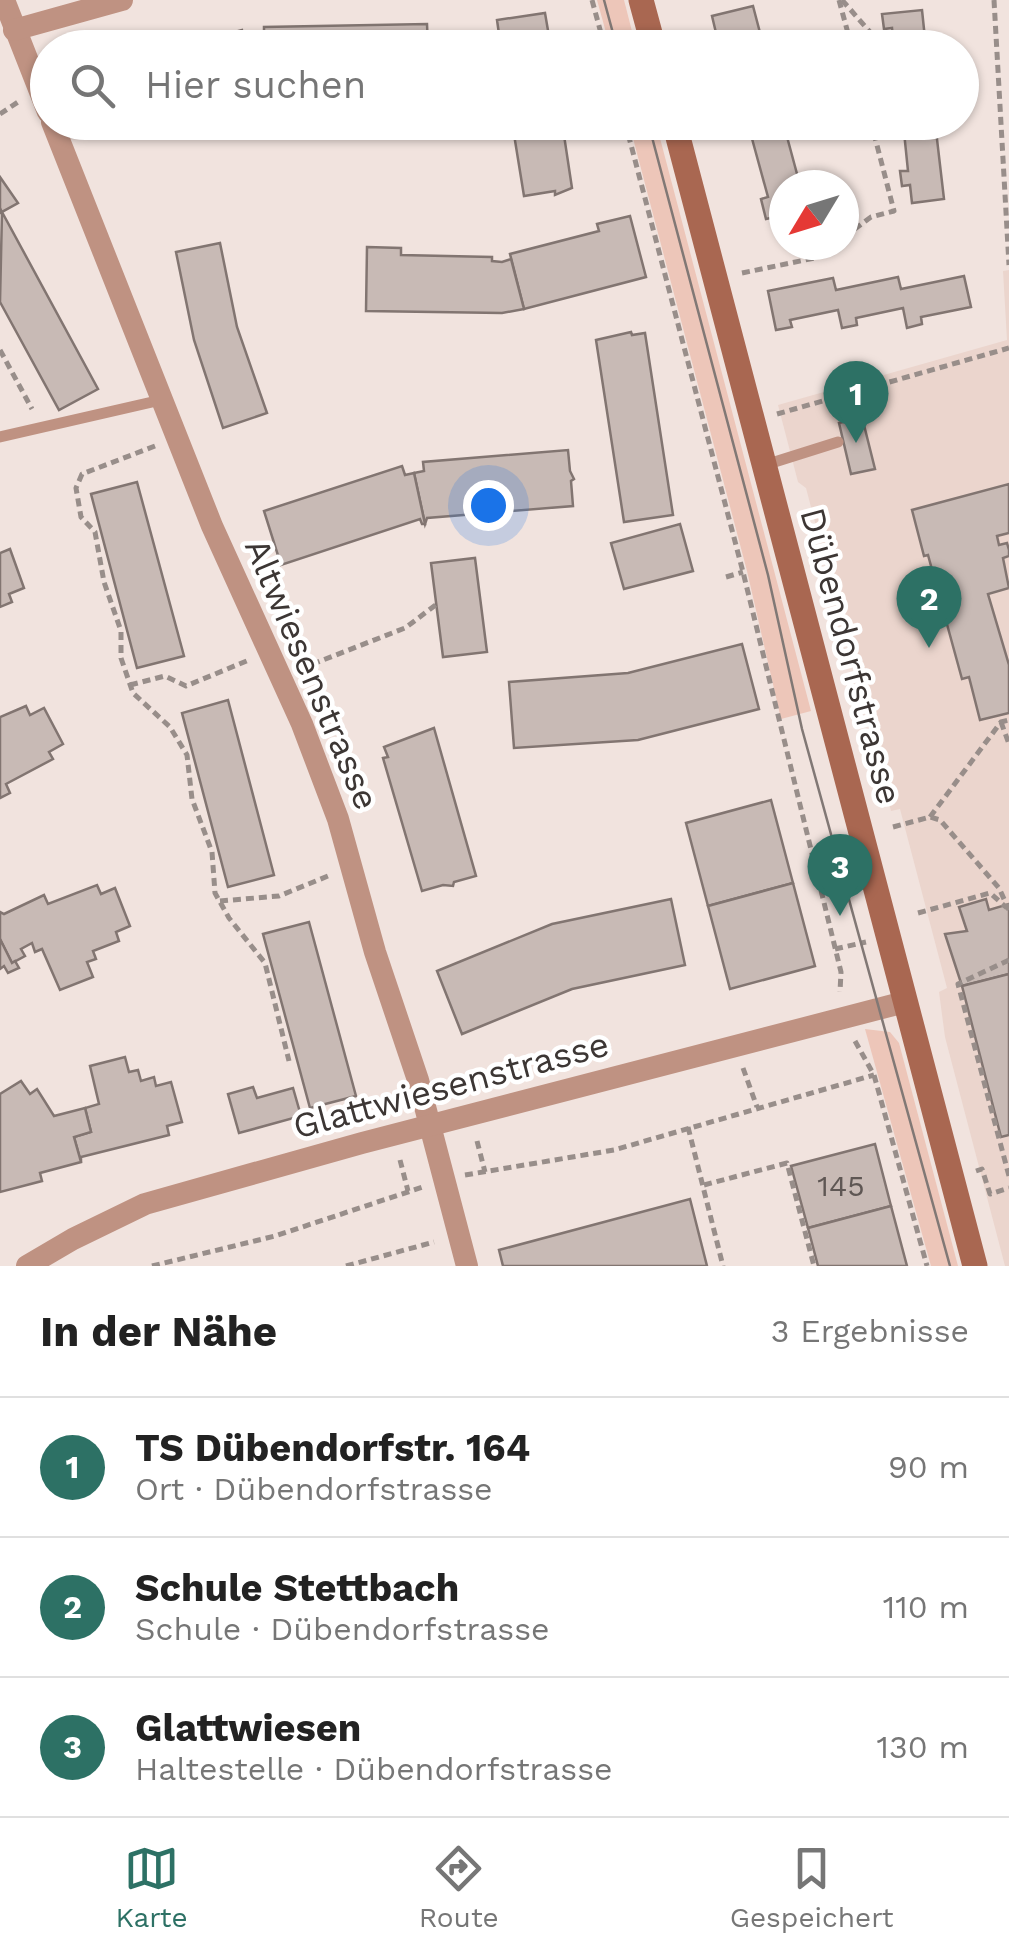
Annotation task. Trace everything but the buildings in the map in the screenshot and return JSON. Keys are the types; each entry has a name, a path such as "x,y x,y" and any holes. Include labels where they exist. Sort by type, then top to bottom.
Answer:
{"street":[{"path":"4,0 30,69"},
{"path":"14,30 122,0"},
{"path":"642,0 650,30"},
{"name":"Altwiesenstrasse","path":"59,140 212,526 302,724 338,819 430,1126 467,1266"},
{"name":"Dübendorfstrasse","path":"679,140 975,1266"},
{"name":"Glattwiesenstrasse","path":"27,1266 73,1238 145,1204 906,1002"}],"lane":[{"path":"0,437 161,400"},
{"path":"765,465 838,442"}],"path":[{"path":"592,0 600,30"},
{"path":"841,0 868,30"},
{"path":"841,0 848,30"},
{"path":"994,0 1007,154 1009,265"},
{"path":"0,114 22,101"},
{"path":"630,140 743,572 841,972 840,997"},
{"path":"859,226 871,217 894,211 876,140"},
{"path":"737,274 806,260"},
{"path":"774,415 1009,348"},
{"path":"0,350 42,428"},
{"path":"162,443 82,474 76,488 81,517 95,532 130,686 170,727 187,755 192,799 212,852 215,893 265,963 289,1062"},
{"path":"726,577 743,572"},
{"path":"293,672 405,628 436,604"},
{"path":"130,686 165,676 186,686 252,658"},
{"path":"1005,721 1009,744"},
{"path":"893,828 930,816 1005,721"},
{"path":"930,816 940,820 999,888 1009,910"},
{"path":"220,902 278,896 332,874"},
{"path":"918,913 990,893 1009,910"},
{"path":"831,932 836,925"},
{"path":"1009,960 958,984 1009,1176"},
{"path":"851,1034 874,1075 926,1266"},
{"path":"736,1046 757,1107"},
{"path":"462,1175 614,1150 874,1075"},
{"path":"688,1127 724,1266"},
{"path":"999,1138 1009,1148"},
{"path":"476,1141 485,1172"},
{"path":"400,1160 408,1192"},
{"path":"704,1185 787,1163 814,1266"},
{"path":"982,1169 990,1194 1009,1188"},
{"path":"152,1266 276,1236 428,1186"},
{"path":"346,1266 442,1240"}],"shaded area":[{"path":"597,0 624,0 632,30 605,30"},
{"path":"633,140 660,140 811,711 781,719 747,571"},
{"path":"1009,270 1009,1266 1005,1266 945,1037 939,992 947,988 900,809 891,811 806,488 798,482 778,405 1007,340 1003,271"},
{"path":"865,1029 890,1032 899,1043 958,1266 931,1266"}],"tram line":[{"path":"604,0 612,30"},
{"path":"653,140 768,575 802,729 950,1266"}],"place":[{"name":"TS Dübendorfstr. 164","path":"856,443"},
{"name":"Schule Stettbach","path":"929,648"},
{"name":"Glattwiesen","path":"840,916"}]}
